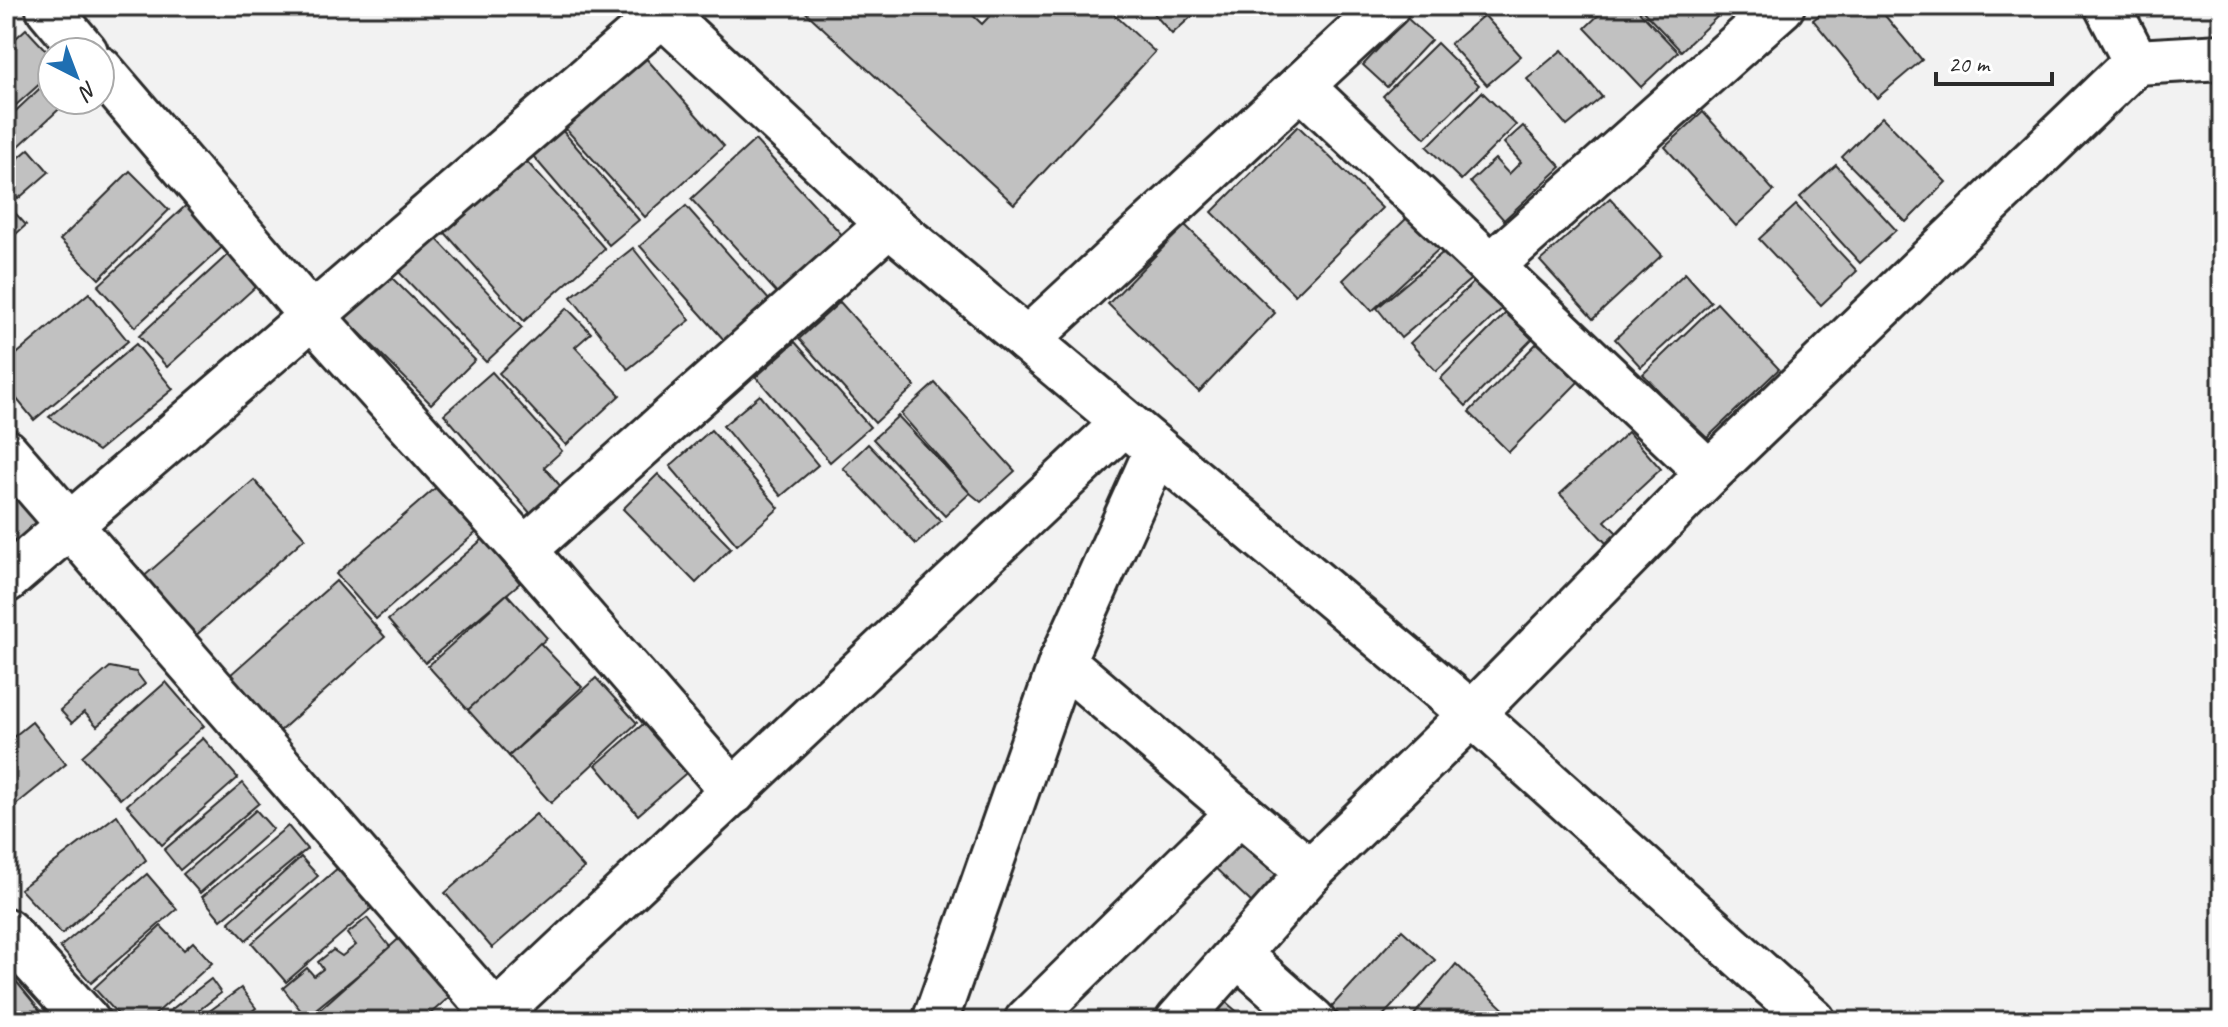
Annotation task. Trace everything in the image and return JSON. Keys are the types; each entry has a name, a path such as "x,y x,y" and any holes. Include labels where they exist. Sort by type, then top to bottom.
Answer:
{"street":[{"path":"1027,340 1387,6"},
{"path":"1491,266 1782,6"},
{"path":"2107,6 2136,62"},
{"path":"49,9 72,36"},
{"path":"6,580 658,10 889,224 1472,714 1813,1021"},
{"path":"1178,1021 1310,872 1472,714 1709,473 2136,62 2222,57"},
{"path":"1301,86 1709,473"},
{"path":"116,88 311,315 524,550 734,792"},
{"path":"524,550 889,224"},
{"path":"6,452 492,1018 1124,423"},
{"path":"935,1021 1062,661 1157,450"},
{"path":"1062,661 1310,872"},
{"path":"1027,1021 1240,812"},
{"path":"6,931 87,1021"},
{"path":"1237,954 1313,1021"}],"building":[{"path":"799,6 963,6 982,24 999,6 1105,6 1155,52 1014,204"},
{"path":"1147,6 1203,6 1172,34"},
{"path":"1608,6 1634,6 1678,52 1641,87 1585,28"},
{"path":"1638,6 1707,6 1717,17 1681,51"},
{"path":"1831,6 1877,6 1922,60 1877,98 1813,20"},
{"path":"1484,15 1521,56 1487,85 1450,44"},
{"path":"1407,18 1431,40 1387,87 1363,65"},
{"path":"26,29 36,40 36,87 6,114 6,47"},
{"path":"1437,43 1479,85 1425,138 1383,96"},
{"path":"636,47 724,146 645,217 556,118"},
{"path":"1562,50 1602,97 1567,126 1527,79"},
{"path":"36,92 36,116 52,116 6,158 6,120"},
{"path":"1482,92 1516,125 1461,180 1427,147"},
{"path":"1703,112 1774,191 1736,226 1665,147"},
{"path":"1882,117 1946,182 1906,222 1842,157"},
{"path":"556,123 639,220 609,245 527,149"},
{"path":"1298,126 1382,208 1295,295 1212,212"},
{"path":"1523,126 1561,167 1504,220 1470,182 1495,159 1509,174 1521,162 1504,143"},
{"path":"755,140 844,237 780,296 691,199"},
{"path":"29,149 49,172 18,199 6,185 6,161 12,157 15,161"},
{"path":"521,155 605,249 524,321 440,227"},
{"path":"1836,165 1896,230 1860,263 1800,197"},
{"path":"130,171 169,210 99,279 60,240"},
{"path":"1610,198 1662,255 1593,319 1540,261"},
{"path":"192,200 229,241 135,327 98,286"},
{"path":"6,203 26,225 6,243"},
{"path":"1796,205 1857,271 1821,305 1759,239"},
{"path":"686,206 770,301 725,341 640,246"},
{"path":"1409,216 1440,248 1372,311 1343,280"},
{"path":"1185,225 1275,313 1199,392 1108,304"},
{"path":"432,234 522,328 486,362 396,269"},
{"path":"633,248 690,320 628,369 571,297"},
{"path":"234,249 263,280 167,367 139,336"},
{"path":"1447,249 1471,279 1401,338 1377,308"},
{"path":"1685,273 1711,302 1641,367 1615,339"},
{"path":"388,274 475,360 431,404 344,317"},
{"path":"1479,277 1506,305 1436,371 1410,343"},
{"path":"89,293 128,341 34,420 6,386 6,363"},
{"path":"840,302 915,386 875,423 799,339"},
{"path":"1717,303 1779,369 1705,440 1643,374"},
{"path":"567,308 591,333 575,347 620,395 566,445 499,373"},
{"path":"1506,313 1532,339 1466,406 1440,379"},
{"path":"1539,341 1580,380 1509,452 1469,412"},
{"path":"795,342 870,427 830,462 756,377"},
{"path":"136,344 173,389 98,451 49,417"},
{"path":"492,372 562,451 544,467 562,488 531,514 444,414"},
{"path":"935,383 1015,471 981,502 901,414"},
{"path":"760,395 818,465 781,496 723,426"},
{"path":"898,416 970,493 945,516 873,439"},
{"path":"711,430 779,508 737,545 670,466"},
{"path":"1628,432 1661,469 1605,521 1617,533 1606,543 1560,494"},
{"path":"868,444 941,521 916,544 843,468"},
{"path":"658,474 731,548 696,583 623,509"},
{"path":"6,477 50,528 23,551 9,535 6,537"},
{"path":"254,480 305,538 193,638 141,579"},
{"path":"439,485 478,531 376,619 336,574"},
{"path":"483,539 520,583 425,663 388,620"},
{"path":"336,581 385,637 280,731 230,675"},
{"path":"507,594 547,638 468,710 428,666"},
{"path":"540,643 582,687 509,756 468,710"},
{"path":"110,667 136,672 145,684 97,726 84,712 72,723 60,710"},
{"path":"596,678 637,723 551,803 509,756"},
{"path":"166,682 204,726 120,799 82,756"},
{"path":"649,719 692,768 638,815 596,765"},
{"path":"32,722 66,764 6,813 6,743"},
{"path":"203,738 238,778 162,845 127,805"},
{"path":"243,783 259,803 180,870 164,850"},
{"path":"256,810 273,829 200,893 183,874"},
{"path":"536,814 584,868 492,948 445,893"},
{"path":"117,815 146,860 62,934 20,889"},
{"path":"288,826 307,849 221,920 202,897"},
{"path":"1242,829 1286,872 1254,905 1210,863"},
{"path":"301,857 318,876 246,940 229,922"},
{"path":"339,867 373,907 286,982 252,943"},
{"path":"147,874 177,909 91,983 60,947"},
{"path":"367,918 391,948 306,1017 283,988 307,968 314,976 323,969 318,962 333,950 342,956 356,945 347,934"},
{"path":"161,926 184,950 193,942 212,963 148,1021 124,1021 94,988"},
{"path":"1402,930 1435,960 1378,1021 1346,1021 1331,1007"},
{"path":"403,935 454,993 422,1021 307,1021"},
{"path":"1456,964 1512,1017 1509,1021 1409,1021"},
{"path":"211,979 221,993 185,1021 173,1021 167,1013"},
{"path":"15,980 47,1019 45,1021 6,1021 6,988"},
{"path":"241,988 256,1008 240,1021 196,1021"},
{"path":"1214,992 1248,1021 1189,1021"}]}
